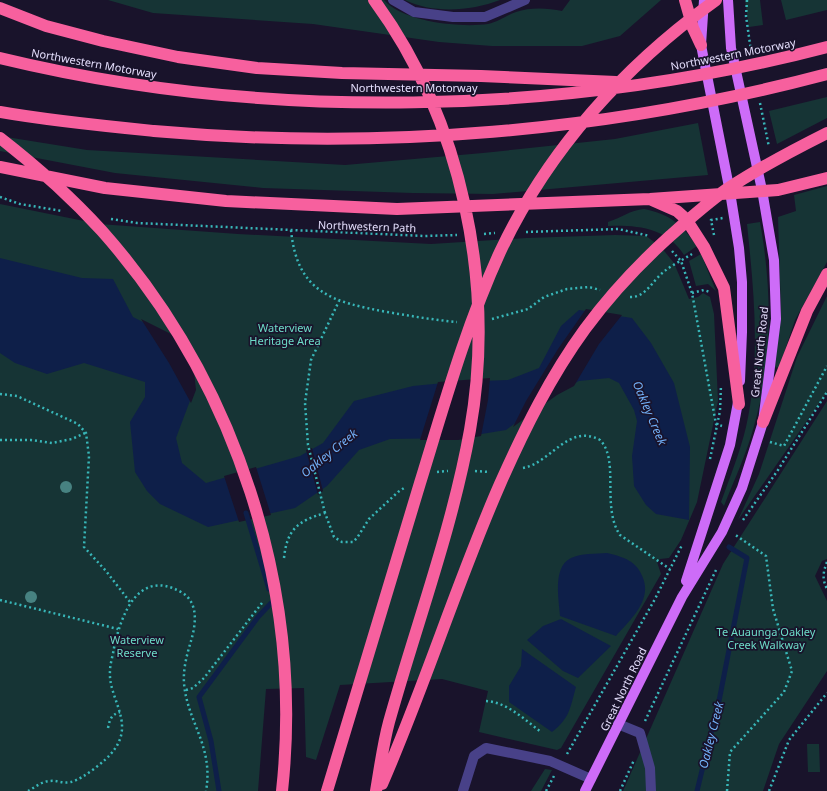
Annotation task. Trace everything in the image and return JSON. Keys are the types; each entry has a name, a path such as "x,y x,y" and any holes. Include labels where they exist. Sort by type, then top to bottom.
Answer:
{"highway":[{"path":"374,0 398,37 417,71 439,120 457,174 470,230 476,271 477,298 474,399 470,430 451,514 389,723 376,791"},
{"path":"685,0 693,28 701,45"},
{"path":"327,791 463,347 500,252 521,211 547,168 608,93 681,25 716,0"},
{"path":"0,8 46,26 103,41 178,57 257,68 342,73 481,76 651,83"},
{"name":"Northwestern Motorway","path":"0,58 44,68 166,88 266,98 360,102 466,101 565,94 651,83 793,56 827,47"},
{"path":"0,112 118,128 201,135 294,139 381,138 465,134 550,126 656,111 724,99 827,74"},
{"path":"379,791 407,727 448,610 483,524 516,448 558,368 585,329 616,291 648,257 685,223 726,190 767,165 827,133"},
{"path":"0,138 29,161 67,196 101,231 148,289 176,331 200,373 241,463 263,534 280,624 286,686 286,736 282,791"},
{"path":"0,167 105,188 226,202 397,209 650,199 730,192 778,190 827,178"},
{"path":"650,199 677,211 686,219 704,247 724,288 738,404"},
{"path":"763,422 807,311 827,274"}],"main road":[{"name":"Great North Road","path":"682,597 730,445 738,404 742,332 742,282 730,192 701,45 704,0"},
{"name":"Great North Road","path":"585,791 682,597 722,532 742,488 763,422 776,319 774,260 762,190 731,48 728,0"}],"lane":[{"path":"393,0 414,12 453,17 485,17 526,0"},
{"path":"618,724 640,733 650,768 651,791"},
{"path":"463,791 474,756 486,748 561,765 591,779"}],"path":[{"path":"0,198 20,204 67,212"},
{"name":"Northwestern Path","path":"106,218 138,223 425,236 462,235"},
{"path":"714,240 711,220 718,219"},
{"path":"522,232 618,229 654,237"},
{"path":"291,230 297,262 308,280 322,293 339,301 370,309 459,322"},
{"path":"477,234 499,233"},
{"path":"668,247 681,261 695,305"},
{"path":"624,297 636,298 646,290 658,276 672,265 696,251"},
{"path":"485,319 515,314 528,309 544,297 567,289 589,287 603,291"},
{"path":"692,293 704,290 713,294"},
{"path":"325,513 311,453 305,403 311,360 339,301"},
{"path":"709,466 720,411 721,380"},
{"path":"742,521 778,470 827,392"},
{"path":"0,394 17,396 78,424 86,433 89,456 84,547 106,571 130,602"},
{"path":"711,449 716,424"},
{"path":"0,440 31,440 52,443 72,439 86,433"},
{"path":"522,468 539,463 566,440 584,436 600,440 609,454 611,512 616,528 620,535 670,569"},
{"path":"431,473 452,471"},
{"path":"473,471 492,472"},
{"path":"375,513 398,492 409,485"},
{"path":"730,540 738,527"},
{"path":"727,791 730,752 784,692 792,672 773,609 766,556 734,534"},
{"path":"546,791 684,543"},
{"path":"827,562 823,572 827,589"},
{"path":"640,733 717,568"},
{"path":"28,791 50,781 66,783 77,780 114,750 119,740 122,727 110,671 118,629 130,602 146,590 160,586 177,589 184,594 192,602 195,615 187,656 184,683 190,709 206,754 208,772 206,791"},
{"path":"0,600 118,629"},
{"path":"770,791 789,740 827,693"},
{"path":"486,701 496,702 508,708 541,732"},
{"path":"108,728 110,717 120,712"},
{"path":"620,791 635,757"}],"green space":[{"path":"108,0 384,0 393,8 404,14 418,18 448,24 477,25 495,22 516,12 527,9 562,11 570,0 661,0 620,36 582,46 492,46 439,42 313,24 153,13"},
{"path":"405,0 500,0 465,9 440,9"},
{"path":"745,0 760,0 763,25 749,27"},
{"path":"781,0 827,0 827,10 786,20"},
{"path":"827,97 827,118 777,144 769,111"},
{"path":"698,123 708,175 493,194 263,188 115,173 0,151 0,136 87,150 345,165 483,153 615,139"},
{"path":"827,186 827,262 795,320 779,368 774,367 781,312 778,217 796,211 794,195"},
{"path":"0,204 99,224 238,234 431,244 527,238 615,235 646,236 661,247 674,263 689,299 698,297 703,293 710,297 714,314 718,401 697,502 681,540 669,558 660,559 657,562 661,574 561,748 557,750 479,732 488,691 442,679 340,685 316,760 306,757 304,688 266,689 258,791 0,791"},
{"path":"644,209 668,217 686,232 697,246 684,255 669,239 651,230 630,226 608,226 608,222 634,211"},
{"path":"760,222 767,273 769,324 765,376 751,436 724,506 721,502 741,446 751,402 755,351 755,326 747,224"},
{"path":"701,254 716,291 708,284 696,286 689,261"},
{"path":"827,296 827,392 738,520 759,474 797,357"},
{"name":"Te Auaunga Oakley Creek Walkway","path":"827,401 827,559 822,561 815,576 827,601 827,671 779,744 763,791 623,791 723,564"},
{"path":"807,744 819,744 820,772 808,772"},
{"path":"545,769 552,770 541,791 531,791"}],"water":[{"path":"0,258 82,278 113,279 133,317 189,345 194,390 176,438 182,463 206,483 300,456 323,443 354,401 413,386 454,382 508,380 539,368 561,326 579,310 632,318 651,343 674,383 690,447 689,520 656,514 646,505 634,486 632,456 637,421 634,410 619,383 609,378 579,381 556,393 506,430 457,438 390,439 359,450 327,486 295,508 208,527 160,504 147,491 135,472 130,422 145,397 145,382 84,363 47,374 15,363 0,353"},
{"path":"607,553 624,558 637,567 643,578 645,586 645,595 638,610 616,636 560,616 558,584 561,569 565,562 579,555"},
{"path":"561,619 611,646 578,678 563,671 527,640 543,626"},
{"path":"522,649 576,687 571,707 566,717 552,732 509,702 509,686 521,666"}],"pier":[{"path":"586,309 622,315 599,344 574,386 557,395 513,427 526,401 558,349"},
{"path":"141,319 191,344 196,390 191,403 169,363"},
{"path":"490,378 488,400 481,436 458,440 420,440 438,382"},
{"path":"312,448 323,491 318,495 306,450"},
{"path":"256,467 271,515 239,522 224,476"}],"waterway":[{"path":"246,513 269,589"},
{"name":"Oakley Creek","path":"697,791 719,701 747,558 729,547"},
{"path":"219,791 211,741 199,697 258,617 274,600"}],"park label":[{"name":"Waterview Heritage Area","path":"285,333"},
{"name":"Waterview Reserve","path":"137,645"}]}
